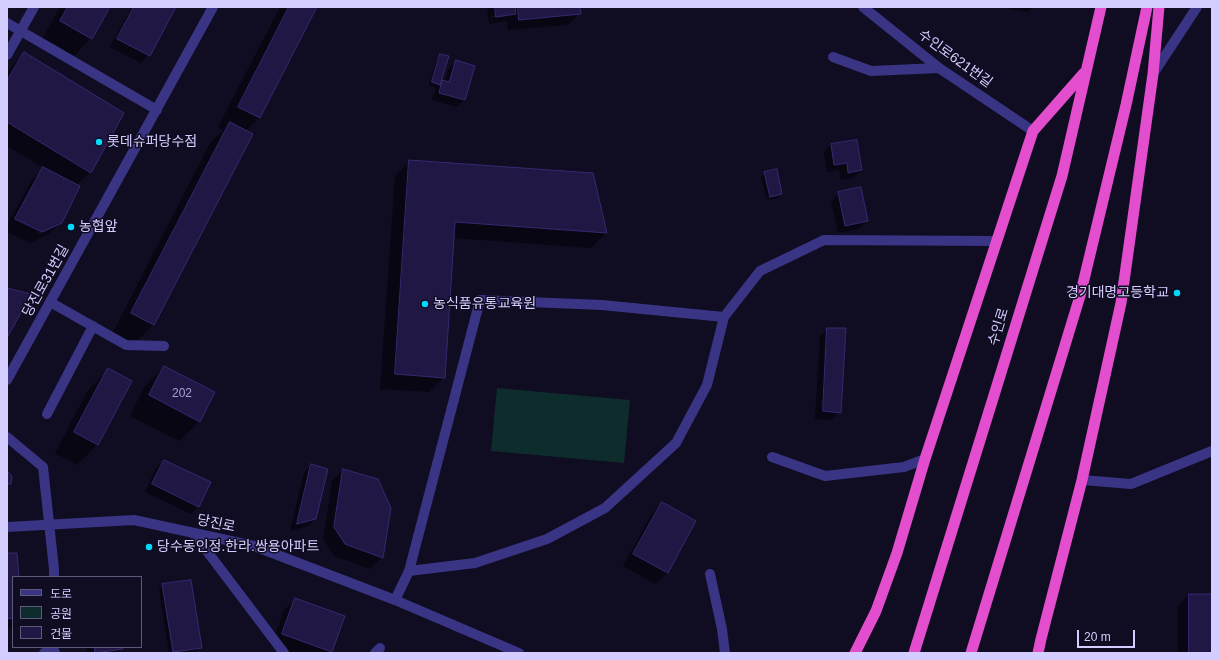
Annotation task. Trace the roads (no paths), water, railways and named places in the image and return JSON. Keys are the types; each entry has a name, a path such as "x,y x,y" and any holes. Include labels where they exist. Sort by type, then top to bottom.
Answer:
{"highway":[{"path":"971,653 1080,296 1126,105 1147,7"},
{"path":"1038,653 1082,480 1121,303 1154,74 1159,7"},
{"name":"수인로","path":"914,653 1062,176 1100,8"},
{"path":"855,653 876,611 896,553 1033,131 1085,72"}],"street":[{"path":"7,55 34,7"},
{"name":"당진로31번길","path":"7,380 213,7"},
{"name":"수인로621번길","path":"863,7 939,68 1033,131"},
{"path":"1154,74 1197,7"},
{"path":"7,23 157,110"},
{"path":"833,57 871,71 939,68"},
{"path":"408,571 475,563 547,539 605,508 676,443 707,385 724,317 760,271 824,240 997,241"},
{"path":"395,600 408,571 480,300 602,305 724,317"},
{"path":"50,302 126,345 164,346"},
{"path":"47,414 93,326"},
{"path":"7,437 43,467 54,576"},
{"path":"1082,480 1131,484 1212,452"},
{"path":"772,457 825,476 904,467 925,460"},
{"name":"당진로","path":"7,527 134,520 254,546 395,600 519,653"},
{"path":"194,534 284,653"},
{"path":"710,574 722,629 725,653"}],"place":[{"name":"롯데슈퍼당수점","path":"99,142"},
{"name":"농협앞","path":"71,227"},
{"name":"경기대명고등학교","path":"1177,293"},
{"name":"농식품유통교육원","path":"425,304"},
{"name":"당수동인정.한라.쌍용아파트","path":"149,547"}]}
